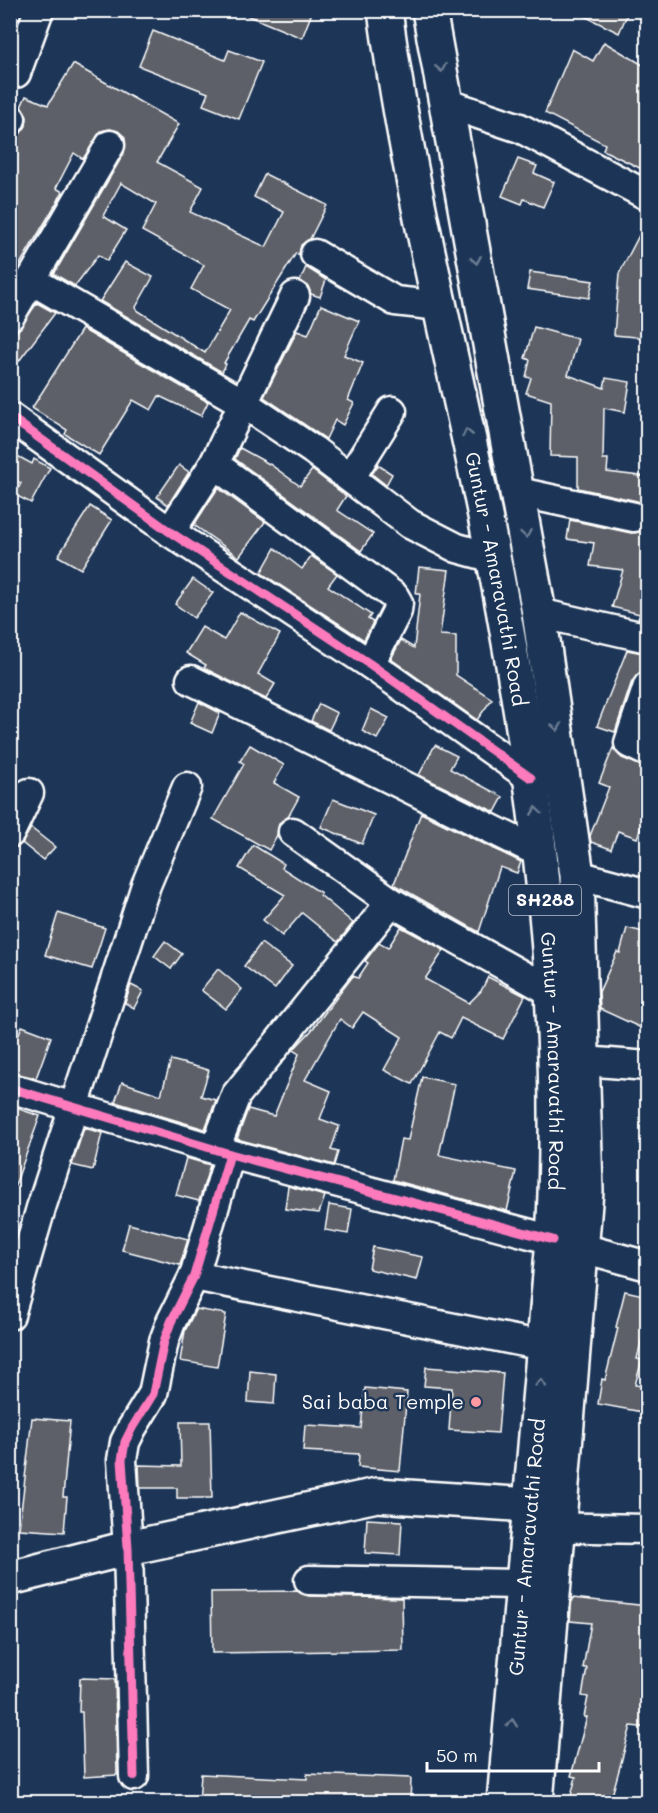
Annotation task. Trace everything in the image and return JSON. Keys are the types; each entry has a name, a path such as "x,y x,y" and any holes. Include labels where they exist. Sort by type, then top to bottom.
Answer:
{"main road":[{"name":"Guntur - Amaravathi Road","path":"385,10 440,306 494,558 542,854 552,992 556,1174 567,1244 545,1517 523,1584 504,1803"},
{"name":"Guntur - Amaravathi Road","path":"429,10 540,613 577,875 586,1191 567,1244 544,1346 545,1517 536,1803"},
{"path":"10,1578 128,1548 377,1496 545,1517"}],"street":[{"path":"16,73 39,10"},
{"path":"448,104 520,128 648,196"},
{"path":"10,316 110,145"},
{"path":"315,254 395,301 440,306"},
{"path":"31,280 243,403 350,478 410,524 436,539 494,558"},
{"path":"170,532 214,464 295,296"},
{"path":"350,478 392,411"},
{"path":"10,417 170,532 370,664 531,778"},
{"path":"214,464 394,596 398,603 397,611 370,664"},
{"path":"518,492 634,517"},
{"path":"540,613 648,638"},
{"path":"191,680 542,854"},
{"path":"648,686 629,743 648,752"},
{"path":"10,1315 41,1208 147,885 187,787"},
{"path":"10,833 28,793"},
{"path":"293,832 391,902 552,992"},
{"path":"577,875 648,894"},
{"path":"134,1776 128,1548 122,1460 125,1443 153,1394 171,1322 194,1276 236,1095 391,902"},
{"path":"584,1061 648,1066"},
{"path":"10,1088 222,1152 648,1266"},
{"path":"194,1276 544,1346"},
{"path":"545,1517 648,1512"},
{"path":"545,1517 648,1530"},
{"path":"309,1580 523,1584"}],"building":[{"path":"234,10 313,10 302,38"},
{"path":"572,10 629,10 619,33"},
{"path":"153,31 225,60 229,50 262,62 239,119 203,105 208,93 139,66"},
{"path":"604,42 648,68 648,172 603,150 605,144 545,113 572,49 593,61"},
{"path":"73,64 179,124 157,162 203,187 190,212 266,247 284,212 254,197 265,174 327,205 310,239 301,245 299,255 296,253 253,322 249,320 224,363 226,364 222,372 100,301 125,262 153,277 136,307 137,310 205,353 230,310 191,289 204,265 142,231 156,204 121,183 103,216 126,230 107,261 98,255 75,286 54,274 124,153 125,137 118,131 110,129 101,131 83,159 74,153 56,188 63,192 10,281 10,137 20,134 26,126 27,117 21,107 26,96 48,105"},
{"path":"518,159 537,166 534,173 554,182 543,207 524,199 522,204 502,196"},
{"path":"648,218 648,338 614,335 619,274"},
{"path":"306,267 326,280 320,297 311,294 308,286 300,281"},
{"path":"530,272 593,281 589,298 527,289"},
{"path":"37,303 55,313 10,373 10,341"},
{"path":"321,305 359,321 344,355 363,363 348,400 354,403 343,425 335,420 326,439 264,397 297,331 308,335"},
{"path":"534,327 578,339 568,375 604,388 606,378 630,382 625,412 604,408 603,459 608,459 607,472 648,477 648,508 637,501 578,488 578,457 550,456 551,401 526,393 531,378 526,377 530,360 525,358"},
{"path":"82,329 208,402 201,416 159,396 151,410 133,400 99,455 65,434 67,430 32,408"},
{"path":"240,448 271,465 300,486 312,470 346,496 337,510 373,534 361,551 235,459"},
{"path":"10,452 32,464 34,459 50,468 31,503 15,495 21,483 10,478"},
{"path":"179,465 189,472 168,505 157,497"},
{"path":"378,465 392,474 386,485 372,474"},
{"path":"218,488 265,522 239,557 194,525"},
{"path":"90,506 112,520 81,569 58,556"},
{"path":"570,520 631,533 640,532 648,526 648,621 638,619 640,614 612,607 623,570 590,566 594,543 567,539"},
{"path":"275,548 302,569 311,556 337,574 328,586 371,615 368,619 373,622 364,640 261,573"},
{"path":"419,567 449,570 440,635 456,636 456,675 492,699 477,720 391,659 401,640 414,648 420,594 416,594"},
{"path":"193,579 213,593 194,618 175,604"},
{"path":"240,612 280,634 258,674 275,684 266,699 204,668 206,665 186,653 202,627 224,640"},
{"path":"627,650 648,654 648,667 632,681 615,732 597,726"},
{"path":"199,702 220,713 212,733 190,723"},
{"path":"319,704 337,713 329,730 311,721"},
{"path":"371,709 389,718 377,739 362,731"},
{"path":"250,745 284,765 274,783 299,797 288,817 279,823 277,835 269,850 213,819 244,764 240,761"},
{"path":"435,745 457,756 450,769 503,797 495,812 419,775"},
{"path":"613,748 622,758 648,768 648,809 637,838 618,831 611,849 591,842 590,836 609,787 599,783"},
{"path":"333,799 374,815 362,844 321,827"},
{"path":"421,813 521,862 517,873 500,867 479,932 394,884"},
{"path":"31,828 55,847 43,860 22,843"},
{"path":"253,845 284,864 282,868 321,893 320,895 353,923 338,942 302,913 282,936 263,920 285,895 239,868"},
{"path":"58,913 105,928 92,969 45,955"},
{"path":"401,927 444,950 425,979 469,1003 481,991 488,977 525,996 503,1039 461,1018 451,1038 440,1032 412,1084 384,1070 402,1037 363,1012 352,1028 340,1019 305,1080 331,1091 320,1119 339,1126 331,1150 338,1152 334,1165 237,1139 248,1109 274,1116 299,1054 293,1050 311,1031 353,976 358,978 368,963 365,961 379,943 388,948"},
{"path":"627,928 648,933 648,1031 600,1009 599,992 617,952 620,953"},
{"path":"165,941 182,954 171,969 154,956"},
{"path":"261,943 292,966 275,989 244,966"},
{"path":"218,969 242,989 226,1009 201,990"},
{"path":"131,985 143,991 134,1008 125,1003"},
{"path":"22,1026 51,1037 36,1078 10,1072 10,1039 16,1041"},
{"path":"171,1060 209,1070 201,1096 216,1100 205,1129 115,1102 122,1082 161,1095"},
{"path":"422,1077 455,1084 439,1155 516,1171 507,1211 393,1180 401,1139 408,1140"},
{"path":"10,1106 40,1116 13,1191 10,1191"},
{"path":"84,1128 102,1133 93,1170 72,1165"},
{"path":"186,1158 210,1165 199,1201 176,1195"},
{"path":"288,1186 325,1196 319,1213 285,1209"},
{"path":"329,1205 352,1209 348,1234 325,1230"},
{"path":"129,1224 188,1239 180,1265 122,1250"},
{"path":"373,1247 423,1257 417,1280 369,1269"},
{"path":"625,1291 648,1296 648,1314 637,1359 642,1360 635,1385 648,1387 648,1413 598,1404 602,1379 605,1380"},
{"path":"196,1309 226,1314 217,1367 180,1361 185,1331"},
{"name":"Sai baba Temple","path":"426,1367 503,1373 498,1433 449,1430 452,1388 424,1386"},
{"path":"250,1371 276,1374 274,1404 248,1402"},
{"path":"365,1388 407,1392 400,1471 358,1467 359,1454 303,1451 305,1425 361,1428"},
{"path":"32,1418 70,1421 63,1497 67,1497 64,1532 19,1529"},
{"path":"180,1422 210,1422 212,1498 177,1498 177,1488 140,1488 139,1465 181,1466"},
{"path":"367,1519 402,1521 400,1555 365,1553"},
{"path":"297,1591 309,1596 402,1598 403,1650 212,1653 211,1592"},
{"path":"572,1598 648,1606 648,1728 631,1726 610,1803 569,1803 576,1777 571,1776 587,1717 584,1717 588,1697 582,1696 587,1668 583,1668 591,1623 570,1621"},
{"path":"80,1678 115,1679 117,1775 84,1777 82,1712 79,1712"},
{"path":"201,1774 307,1779 307,1774 411,1778 410,1803 199,1803"}],"cycle path":[{"path":"10,417 170,532 370,664 531,778"},
{"path":"10,1088 230,1154 553,1240"},
{"path":"134,1776 128,1548 122,1460 125,1442 153,1394 164,1341 194,1276 230,1154"}],"place":[{"name":"Sai baba Temple","path":"476,1402"}]}
